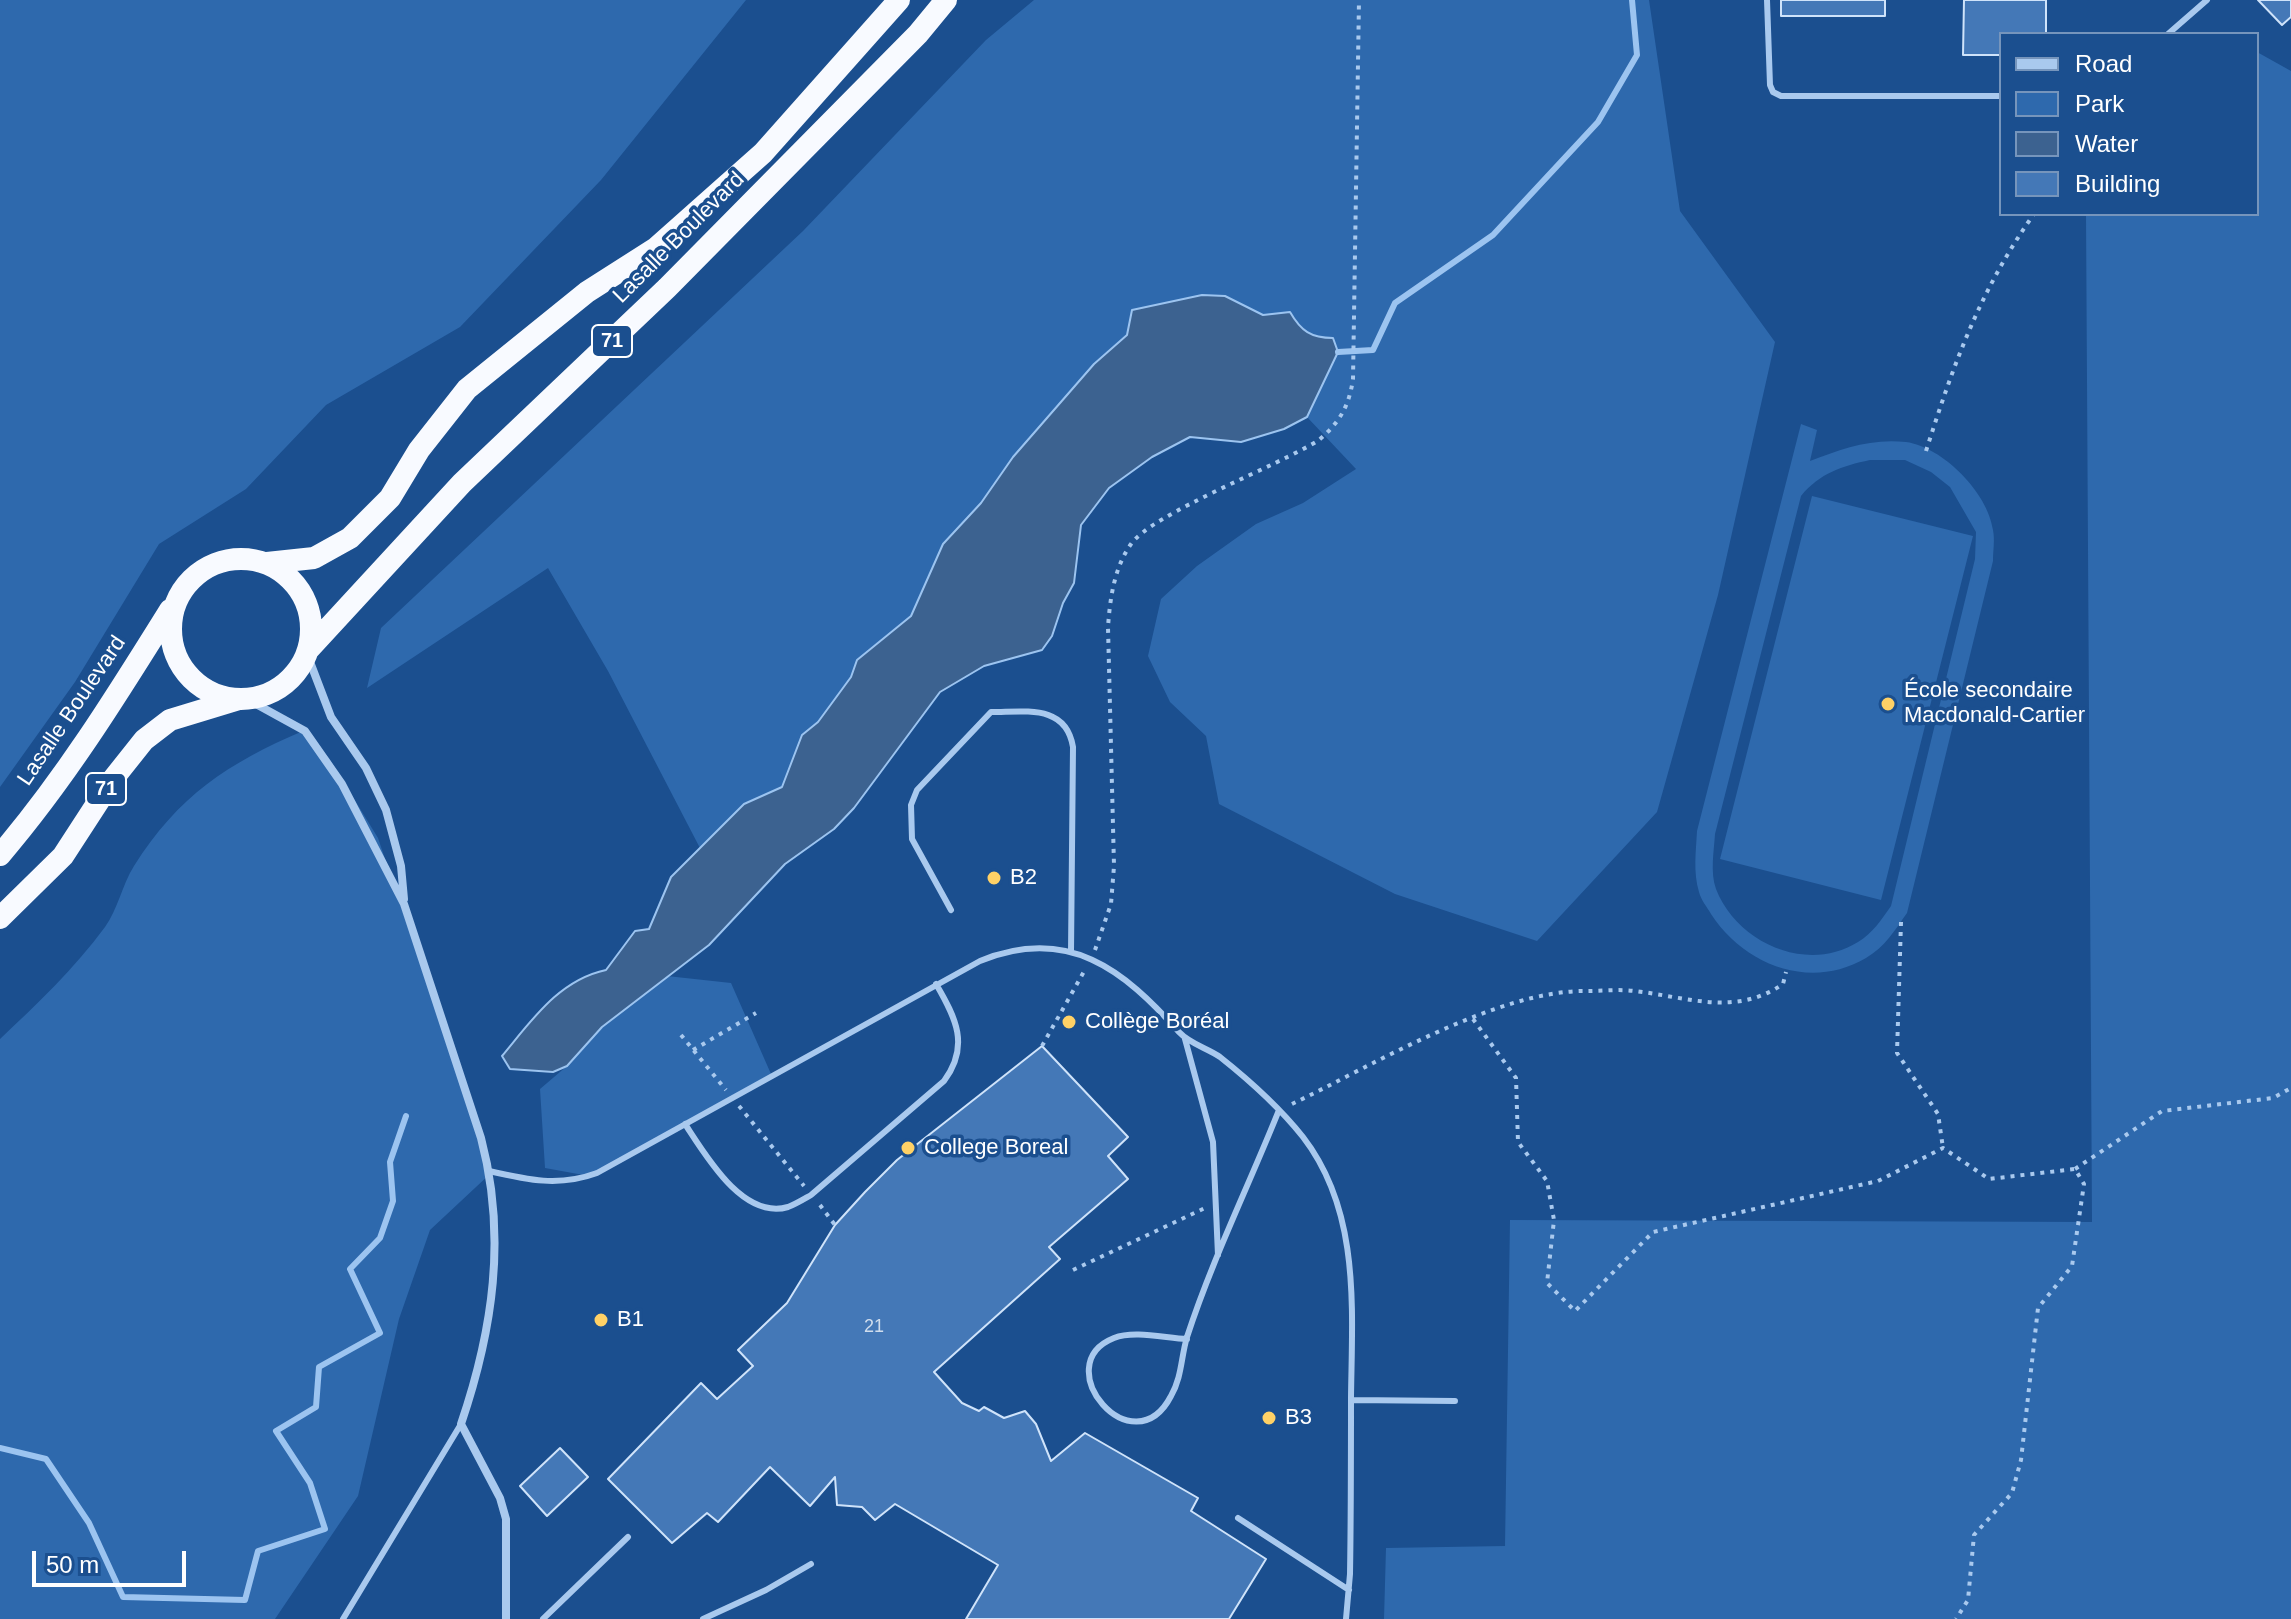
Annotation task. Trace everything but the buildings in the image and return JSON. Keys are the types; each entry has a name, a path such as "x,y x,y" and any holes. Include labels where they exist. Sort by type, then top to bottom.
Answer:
{"highway":[{"name":"Lasalle Boulevard","path":"267,563 314,558 350,538 390,498 419,450 467,389 587,292 656,248 763,153 899,0"},
{"path":"918,34 946,0"},
{"path":"918,34 966,0"},
{"name":"Lasalle Boulevard","path":"307,652 462,483 667,288 918,34"},
{"path":"248,559 267,563 285,574 300,590 309,609 311,629 307,652 297,672 282,685 243,698 219,695 200,685 185,671 175,653 171,632 173,611 181,592 194,577 210,566 248,559"},
{"name":"Lasalle Boulevard","path":"0,855 32,818 102,720 181,592"},
{"name":"71","path":"0,918 63,856 113,779 144,740 170,720 243,698"}],"street":[{"path":"307,652 331,717 366,768 386,810 401,866 404,904"},
{"path":"243,698 305,731 342,784 404,904 489,1171 495,1216 491,1315 461,1424 500,1498 506,1519 506,1619"}],"lane":[{"path":"1767,0 1770,85 1773,92 1781,96 1999,96"},
{"path":"2170,32 2207,0"},
{"path":"951,910 912,839 909,822 917,790 991,712 1046,712 1059,717 1071,732 1073,747 1071,952"},
{"path":"489,1171 543,1183 579,1180 998,953 1037,948 1071,952 1091,959 1133,982 1185,1039 1218,1056 1279,1110 1320,1163 1344,1226 1352,1287 1349,1590 1346,1619"},
{"path":"685,1124 741,1195 754,1204 787,1207 811,1195 944,1081 953,1068 959,1052 958,1027 936,984"},
{"path":"1185,1039 1213,1142 1218,1260"},
{"path":"1187,1339 1131,1335 1112,1338 1098,1350 1090,1366 1090,1385 1098,1404 1116,1417 1136,1420 1157,1415 1178,1383 1187,1339 1279,1110"},
{"path":"1351,1400 1455,1401"},
{"path":"343,1619 461,1424"},
{"path":"1238,1518 1349,1590"},
{"path":"543,1619 628,1537"},
{"path":"703,1619 766,1590 811,1564"}],"path":[{"path":"1042,1046 1091,959 1111,904 1114,866 1108,627 1109,603 1120,564 1131,544 1155,524 1319,440 1335,426 1350,400 1359,0"},
{"path":"1926,451 1955,359 1978,306 2001,261 2033,216"},
{"path":"1901,922 1897,1053 1938,1114 1943,1148 1989,1179 2075,1169 2162,1111 2273,1098 2291,1088"},
{"path":"1279,1110 1473,1019 1552,991 1635,991 1673,999 1743,1002 1763,998 1783,984 1786,972"},
{"path":"693,1050 756,1013"},
{"path":"1473,1019 1516,1078 1518,1142 1547,1181 1554,1220 1547,1283 1575,1311 1653,1232 1878,1181 1943,1148"},
{"path":"681,1035 835,1225"},
{"path":"1956,1619 1968,1600 1974,1535 2012,1493 2021,1460 2038,1308 2072,1266 2084,1184 2075,1169"},
{"path":"1073,1270 1217,1202"}],"green space":[{"path":"0,0 746,0 601,180 460,327 326,405 246,489 159,544 75,682 0,787"},
{"path":"1034,0 1649,0 1680,211 1775,342 1718,595 1657,812 1537,941 1395,894 1219,804 1206,736 1170,702 1148,656 1161,599 1197,566 1256,524 1303,503 1356,469 1307,417 1338,352 1333,338 1307,332 1290,312 1263,315 1202,295 1133,310 1128,335 1094,364 1013,457 981,503 943,544 911,616 857,660 851,677 818,722 802,735 782,787 744,804 701,850 608,671 548,568 367,688 381,628 803,231 986,40"},
{"path":"2259,53 2291,71 2291,1619 1384,1619 1386,1548 1505,1546 1510,1220 2092,1222 2086,216 2259,216"},
{"path":"1801,424 1817,430 1810,461 1868,443 1893,441 1920,446 1948,462 1973,487 1989,516 1993,530 1993,561 1907,913 1879,949 1845,968 1801,972 1780,968 1741,947 1725,932 1704,903 1696,877 1697,831","holes":["1870,460 1905,460 1931,472 1950,487 1976,532 1975,559 1891,906 1858,942 1838,951 1817,955 1796,954 1757,938 1740,925 1726,908 1713,876 1715,834 1801,496 1824,476 1841,468"]},
{"path":"1812,496 1973,536 1881,900 1720,859"},
{"path":"303,731 329,758 378,838 491,1173 430,1230 399,1319 358,1496 275,1619 0,1619 0,1039 68,972 105,927 134,866 168,820 228,769"},
{"path":"667,976 731,983 771,1074 589,1176 545,1168 540,1089 567,1066 602,1027"}],"water":[{"path":"1202,295 1225,296 1263,315 1290,312 1307,332 1333,338 1338,352 1307,417 1284,429 1241,442 1190,437 1152,457 1109,488 1081,525 1074,583 1063,603 1052,636 1042,650 984,666 940,692 854,808 834,829 785,864 709,945 602,1027 567,1066 553,1072 510,1069 502,1056 548,1003 574,983 606,970 635,931 649,929 671,877 744,804 782,787 802,735 818,722 851,677 857,660 911,616 943,544 981,503 1013,457 1094,364 1127,335 1132,310"}],"waterway":[{"path":"1338,352 1373,350 1395,303 1493,235 1598,122 1637,55 1632,0"},
{"path":"0,1448 46,1459 89,1523 123,1597 245,1600 258,1551 325,1529 310,1483 276,1431 316,1407 319,1367 380,1333 350,1269 380,1238 393,1201 390,1162 406,1116"}],"place":[{"name":"École secondaire Macdonald-Cartier","path":"1888,704"},
{"name":"B2","path":"994,878"},
{"name":"Collège Boréal","path":"1069,1022"},
{"name":"College Boreal","path":"908,1148"},
{"name":"B1","path":"601,1320"},
{"name":"B3","path":"1269,1418"}]}
